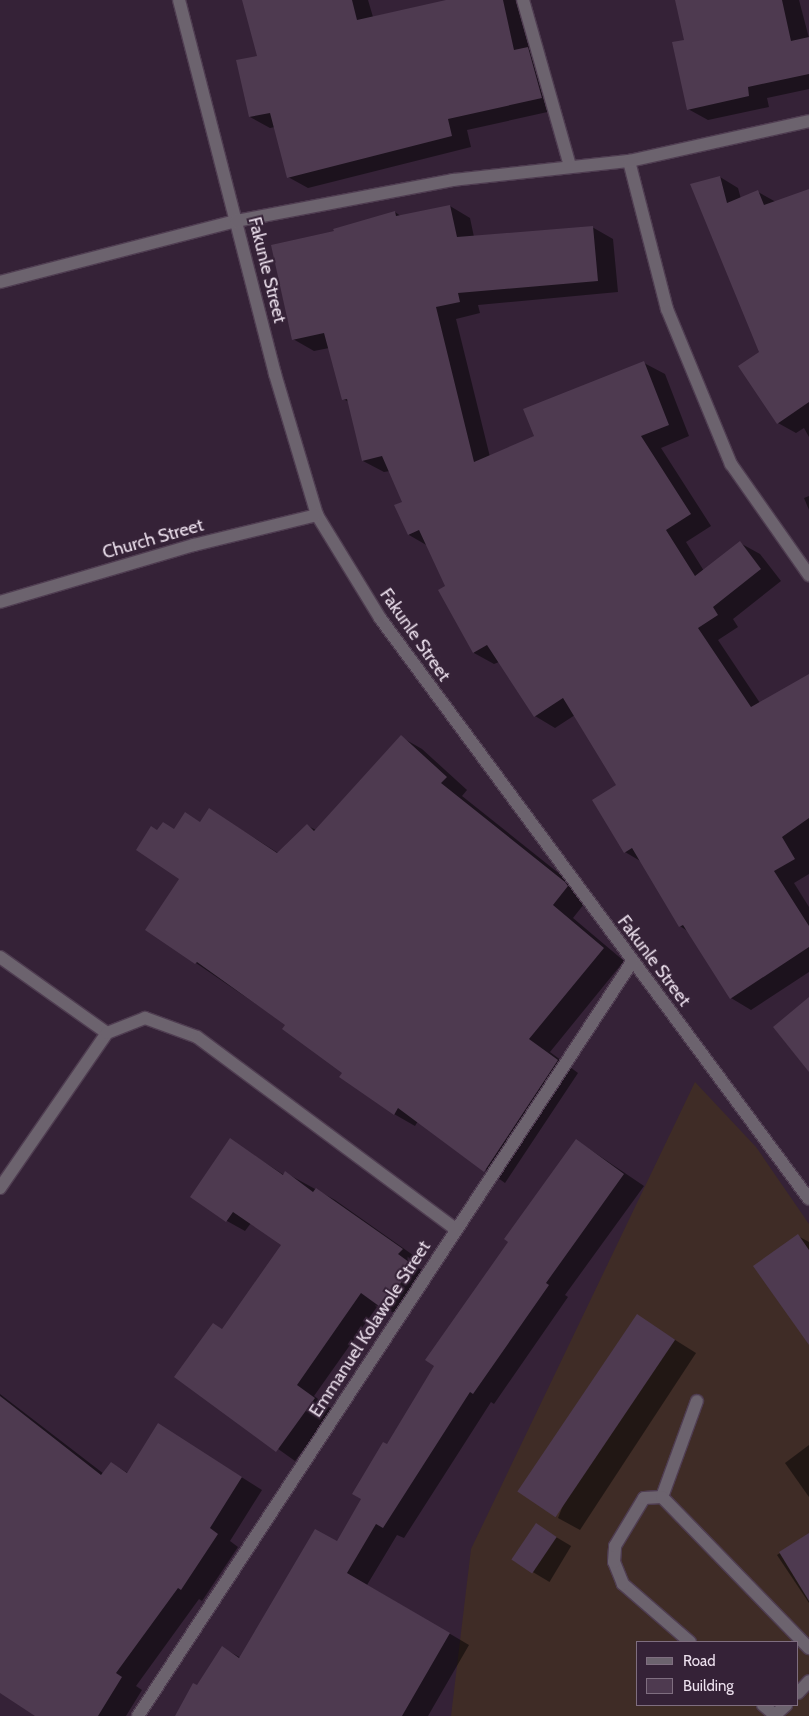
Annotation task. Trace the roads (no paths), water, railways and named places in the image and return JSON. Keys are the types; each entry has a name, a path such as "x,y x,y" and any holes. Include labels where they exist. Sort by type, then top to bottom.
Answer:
{"street":[{"name":"Fakunle Street","path":"179,0 275,374 317,514 380,618 632,962 809,1199"},
{"path":"523,0 570,166"},
{"path":"0,282 236,221 453,180 629,161 809,121"},
{"path":"629,161 667,309 731,464 809,575"},
{"name":"Church Street","path":"0,602 194,546 317,514"},
{"path":"0,957 107,1033"},
{"name":"Emmanuel Kolawole Street","path":"138,1716 632,962"},
{"path":"0,1188 107,1033 145,1018 197,1037 456,1230"},
{"path":"662,1497 697,1401"},
{"path":"689,1641 623,1584 614,1562 615,1546 644,1498 662,1497 809,1648"},
{"path":"799,1692 809,1681"},
{"path":"764,1706 776,1716 785,1706"}]}
